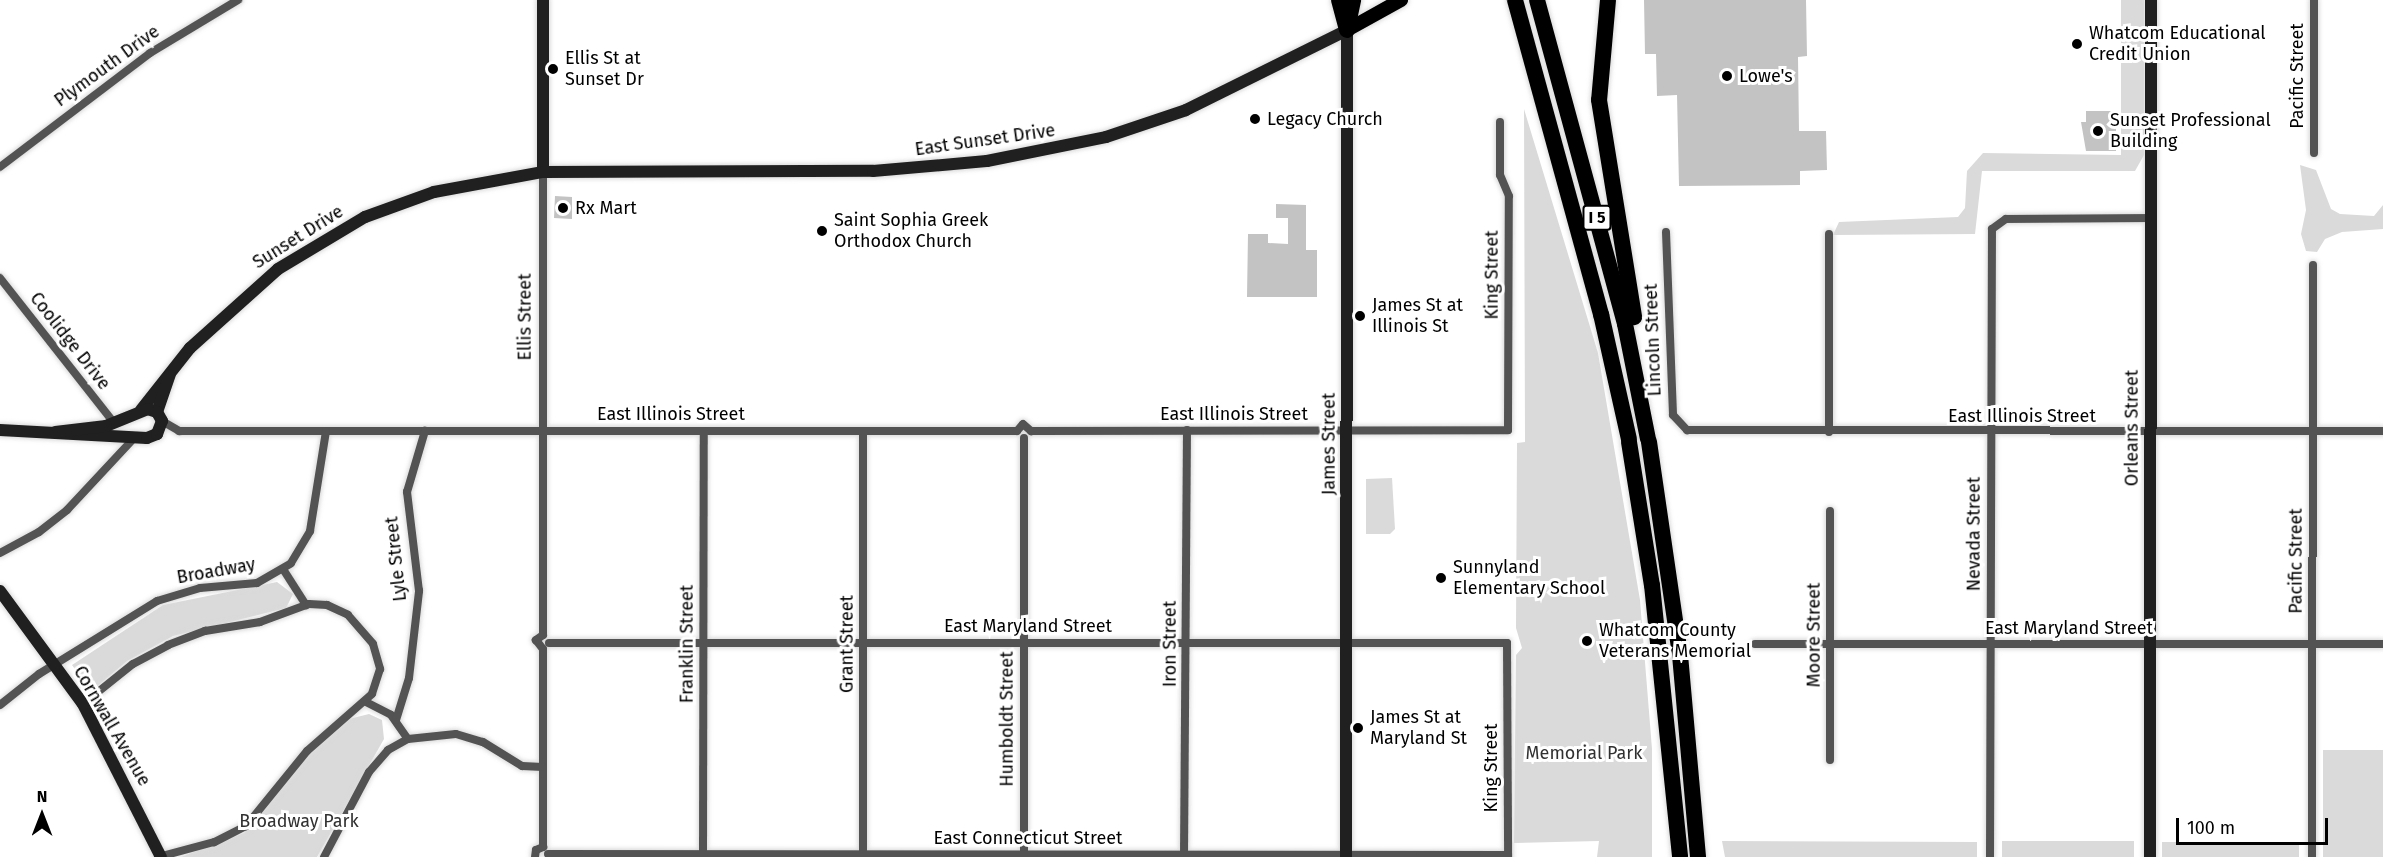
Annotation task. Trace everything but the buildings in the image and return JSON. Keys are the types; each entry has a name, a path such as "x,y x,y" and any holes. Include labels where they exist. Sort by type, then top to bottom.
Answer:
{"highway":[{"path":"1339,0 1347,30"},
{"path":"1347,30 1353,0"},
{"name":"I 5","path":"1515,0 1601,314 1629,440 1654,596 1680,857"},
{"name":"I 5","path":"1537,0 1631,351 1648,440 1678,644 1698,857"},
{"path":"1608,0 1599,100 1635,324 1631,351"}],"main road":[{"name":"Ellis Street","path":"543,0 543,172"},
{"name":"East Sunset Drive","path":"543,172 873,171 987,161 1106,136 1186,110 1347,30 1401,0"},
{"name":"Orleans Street","path":"2150,857 2151,0"},
{"name":"James Street","path":"1346,856 1347,30"},
{"name":"Sunset Drive","path":"141,410 173,368 249,291 335,232 434,192 543,172"},
{"name":"Sunset Drive","path":"160,417 173,368"},
{"path":"0,430 55,432 107,428 136,437 153,437 160,417 141,410 107,428"},
{"name":"Cornwall Avenue","path":"0,591 56,665 82,704 160,857"}],"street":[{"name":"Plymouth Drive","path":"0,167 150,53 238,0"},
{"name":"Pacific Street","path":"2314,0 2314,153"},
{"name":"King Street","path":"1500,122 1500,175 1509,196 1508,430"},
{"name":"Ellis Street","path":"543,172 543,634 546,646"},
{"name":"Nevada Street","path":"1990,857 1991,234 1997,222 2006,219 2150,218"},
{"name":"Lincoln Street","path":"1666,232 1673,415 1678,424 1696,433"},
{"path":"1829,234 1829,432"},
{"name":"Pacific Street","path":"2312,857 2313,265"},
{"name":"Coolidge Drive","path":"0,278 98,403 107,428"},
{"name":"East Illinois Street","path":"160,417 179,431 1017,431 1025,424 1031,431 1508,430"},
{"name":"Iron Street","path":"1184,856 1187,430"},
{"name":"Broadway","path":"0,705 56,665 157,601 200,588 257,583 283,569 297,556 310,531 326,431"},
{"name":"Lyle Street","path":"396,720 409,678 419,599 407,492 424,431"},
{"name":"Franklin Street","path":"703,856 704,431"},
{"name":"Grant Street","path":"863,431 863,856"},
{"path":"1017,431 1024,438 1031,431"},
{"name":"East Illinois Street","path":"1696,433 2383,431"},
{"path":"0,553 49,525 136,437"},
{"name":"Humboldt Street","path":"1024,438 1024,856"},
{"name":"Moore Street","path":"1830,511 1830,760"},
{"path":"283,569 306,605"},
{"path":"82,704 133,664 168,645 205,632 260,622 306,605 322,604 342,611 369,638 380,669 366,702 319,738 240,830 214,842 160,857"},
{"name":"East Maryland Street","path":"546,646 704,643 1508,643"},
{"name":"King Street","path":"1508,643 1508,856"},
{"name":"East Maryland Street","path":"1755,644 2383,644"},
{"path":"535,857 536,850 546,853 543,767 546,646"},
{"path":"366,702 396,720 408,739"},
{"path":"324,857 369,772 388,750 408,739 456,734 483,742 522,766 543,767"},
{"name":"East Connecticut Street","path":"546,853 703,856 1508,856"}],"green space":[{"path":"2121,0 2144,0 2144,155 2135,171 1982,171 1975,234 1833,235 1839,222 1958,217 1965,208 1967,171 1983,153 2121,155"},
{"name":"Memorial Park","path":"1524,109 1598,353 1640,600 1652,749 1652,857 1597,857 1599,841 1514,843 1516,655 1522,648 1516,628 1517,443 1525,442"},
{"path":"2300,165 2316,170 2331,209 2340,214 2374,216 2383,205 2383,229 2342,232 2325,239 2317,252 2306,251 2301,234 2306,210"},
{"path":"1392,478 1395,529 1390,534 1366,534 1366,479"},
{"path":"277,582 293,594 286,608 173,636 127,661 95,688 88,687 72,665 163,605"},
{"name":"Broadway Park","path":"369,714 382,720 384,739 317,857 181,857 244,833 310,752 349,719"},
{"path":"2323,750 2383,750 2383,857 2323,857"},
{"path":"1722,841 1977,842 1977,857 1725,857"},
{"path":"2002,841 2134,841 2134,857 2002,857"},
{"path":"2162,842 2299,842 2299,857 2162,857"}],"place":[{"name":"Whatcom Educational Credit Union","path":"2077,44"},
{"name":"Ellis St at Sunset Dr","path":"553,69"},
{"name":"Lowe's","path":"1727,76"},
{"name":"Legacy Church","path":"1255,119"},
{"name":"Sunset Professional Building","path":"2098,131"},
{"name":"Rx Mart","path":"563,208"},
{"name":"Saint Sophia Greek Orthodox Church","path":"822,231"},
{"name":"James St at Illinois St","path":"1360,316"},
{"name":"Sunnyland Elementary School","path":"1441,578"},
{"name":"Whatcom County Veterans Memorial","path":"1587,641"},
{"name":"James St at Maryland St","path":"1358,728"}]}
